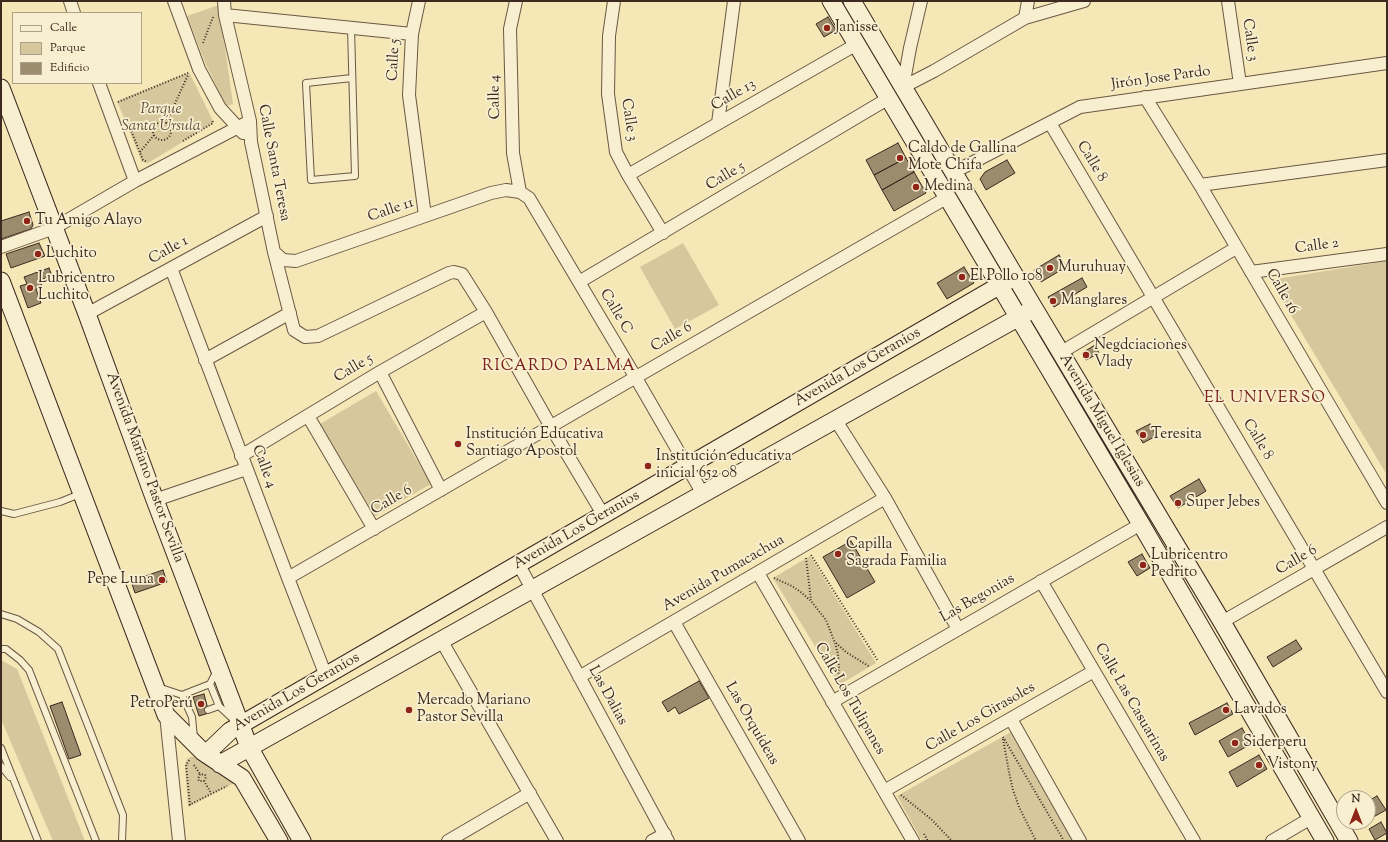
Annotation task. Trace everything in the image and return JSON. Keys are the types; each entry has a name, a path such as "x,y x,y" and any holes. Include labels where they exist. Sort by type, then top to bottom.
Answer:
{"main road":[{"name":"Avenida Miguel Iglesias","path":"831,1 948,197 1325,841"},
{"name":"Avenida Miguel Iglesias","path":"852,1 1060,353 1222,622 1350,841"},
{"name":"Avenida Mariano Pastor Sevilla","path":"1,88 249,748 302,841"},
{"name":"Avenida Los Geranios","path":"201,756 230,731 240,725 604,516 1015,277"},
{"path":"1,281 166,715 201,756 242,778 280,841"},
{"name":"Avenida Los Geranios","path":"201,756 249,748 1034,308"},
{"path":"267,710 280,730"}],"street":[{"path":"70,1 74,12"},
{"path":"174,1 194,71 220,108 251,142"},
{"name":"Calle 5","path":"419,1 412,34 409,95 425,216"},
{"name":"Calle 4","path":"516,1 510,29 514,153 520,192"},
{"name":"Calle 3","path":"614,1 609,36 608,94 616,152 662,233"},
{"path":"718,123 734,1"},
{"path":"903,87 921,1"},
{"path":"1025,18 1028,1"},
{"path":"903,87 934,71 1025,18 1084,1"},
{"name":"Calle 3","path":"1228,1 1240,84"},
{"path":"224,7 351,28 412,34"},
{"name":"Calle Santa Teresa","path":"224,7 250,121 251,142 274,252 294,330 305,337 318,336 454,272 462,274 486,312"},
{"name":"Calle 13","path":"628,175 857,44"},
{"name":"Jirón Jose Pardo","path":"954,172 1080,107 1387,63"},
{"path":"99,84 135,181"},
{"name":"Calle 16","path":"1145,97 1200,185 1387,503"},
{"name":"Calle 5","path":"579,282 889,98"},
{"path":"1,247 54,228 135,181 250,121"},
{"name":"Calle 8","path":"1050,123 1387,692"},
{"path":"1200,185 1387,160"},
{"name":"Calle 11","path":"274,252 283,260 296,261 491,193 506,190 520,192"},
{"name":"Calle C","path":"520,192 529,198 703,494"},
{"name":"Calle 6","path":"288,578 948,197"},
{"name":"Calle 1","path":"87,314 267,216"},
{"path":"1060,353 1236,248"},
{"name":"Calle 2","path":"1251,272 1387,254"},
{"name":"Calle 4","path":"171,268 246,469 326,676"},
{"path":"486,312 551,427 604,516"},
{"name":"Calle 5","path":"242,456 380,372 486,312"},
{"path":"205,360 290,313"},
{"path":"380,372 441,490"},
{"path":"308,416 374,529"},
{"path":"835,419 885,498 958,629"},
{"path":"155,500 246,469"},
{"name":"Avenida Pumacachua","path":"579,676 885,498"},
{"name":"Las Begonias","path":"832,702 1140,524"},
{"name":"Calle 6","path":"1222,622 1387,527"},
{"name":"Las Dalias","path":"519,565 666,837"},
{"name":"Calle Los Tulipanes","path":"758,573 913,841"},
{"name":"Calle Las Casuarinas","path":"1041,581 1194,841"},
{"name":"Las Orquídeas","path":"674,622 799,841"},
{"path":"441,640 557,841"},
{"name":"Calle Los Girasoles","path":"884,792 1094,671"},
{"path":"166,715 179,841"},
{"path":"1011,719 1080,841"},
{"path":"448,841 530,793"},
{"path":"1272,841 1311,818"},
{"path":"652,841 666,837"}],"lane":[{"path":"351,28 355,176 312,180 306,83 352,78"},
{"path":"1,511 14,514 60,502 82,494"},
{"path":"1,614 17,619 40,632 58,649 123,815 122,841"},
{"path":"1,649 6,649 20,660 29,670 96,841"},
{"path":"155,686 182,694 210,684 218,668"},
{"path":"210,684 218,706 240,725"},
{"path":"182,694 195,715 201,756"},
{"path":"208,710 218,706"},
{"path":"1,748 38,841"},
{"path":"1,766 14,781"}],"path":[{"path":"200,49 217,6 224,7"},
{"path":"192,80 194,71"},
{"path":"108,106 194,71"},
{"path":"166,123 194,71"},
{"path":"180,143 213,123 214,121 210,114"},
{"path":"159,122 166,123 171,130 168,138 160,140 154,135 153,128 159,122"},
{"path":"128,123 140,152 144,160 147,162"},
{"path":"140,152 154,135"},
{"path":"806,545 807,574 811,601"},
{"path":"806,545 884,672"},
{"path":"758,573 770,576 792,586 811,601 826,620 835,643 839,666 838,679 832,702"},
{"path":"835,643 858,660 870,667 884,672"},
{"path":"996,740 1003,736"},
{"path":"1003,736 1005,754 1013,790 1019,807 1036,841"},
{"path":"1003,736 1064,841"},
{"path":"190,805 186,765 187,762 201,756 200,774 198,779 199,781 204,781"},
{"path":"200,774 205,775 206,777 204,781 211,794"},
{"path":"176,812 242,778"},
{"path":"884,792 902,795 931,819 952,841"}],"green space":[{"path":"219,5 233,104 226,106 205,62 187,16"},
{"name":"Parque Santa Úrsula","path":"189,72 214,123 148,163 142,162 117,101"},
{"path":"683,243 719,305 675,329 640,267"},
{"path":"1387,261 1387,475 1270,280"},
{"path":"376,391 431,484 375,516 320,424"},
{"path":"810,556 876,663 839,685 773,578"},
{"path":"1,660 17,669 85,841 53,841 1,719"},
{"path":"1011,732 1073,841 922,841 897,796"},
{"path":"197,756 236,782 188,807 185,765 187,759"}],"building":[{"path":"828,17 836,30 824,37 816,24"},
{"path":"898,143 906,158 874,175 866,160"},
{"path":"906,158 914,172 882,190 874,175"},
{"path":"1007,160 1015,173 986,190 980,179 985,172"},
{"path":"914,172 926,193 894,211 882,190"},
{"path":"29,212 33,225 31,229 1,239 1,221"},
{"path":"39,243 45,256 11,268 6,254"},
{"name":"Muruhuay","path":"1059,255 1066,267 1041,282 1034,270"},
{"path":"964,267 974,283 947,299 937,283"},
{"name":"Lubricentro Luchito","path":"49,268 52,276 40,280 42,287 36,289 41,303 28,308 20,286 27,284 24,277"},
{"path":"1082,278 1087,287 1054,307 1048,297"},
{"path":"1095,345 1099,353 1086,360 1082,353"},
{"path":"1150,424 1156,436 1143,443 1136,431"},
{"path":"1199,479 1206,491 1178,508 1170,496"},
{"path":"851,541 875,582 847,598 823,557"},
{"path":"1142,554 1150,568 1137,576 1128,562"},
{"path":"163,570 167,582 135,593 131,581"},
{"path":"1296,640 1302,649 1273,667 1267,657"},
{"path":"699,681 709,698 679,714 675,707 668,712 662,702"},
{"name":"PetroPerú","path":"204,694 209,713 199,716 193,697"},
{"path":"62,702 81,755 69,759 50,706"},
{"path":"1227,703 1233,714 1195,735 1189,723"},
{"name":"Siderperu","path":"1242,728 1251,744 1228,757 1219,741"},
{"path":"1259,755 1267,769 1237,787 1229,772"},
{"path":"1376,797 1386,810 1376,816"},
{"path":"1381,822 1387,833 1375,840 1370,830 1376,830 1376,825"}],"place":[{"name":"Janisse","path":"827,28"},
{"name":"Caldo de Gallina Mote Chifa","path":"900,158"},
{"name":"Medina","path":"916,187"},
{"name":"Tu Amigo Alayo","path":"27,221"},
{"name":"Luchito","path":"38,254"},
{"name":"Muruhuay","path":"1050,268"},
{"name":"El Pollo 108","path":"962,277"},
{"name":"Lubricentro Luchito","path":"30,288"},
{"name":"Manglares","path":"1053,301"},
{"name":"Negdciaciones Vlady","path":"1086,355"},
{"name":"Teresita","path":"1143,435"},
{"name":"Institución Educativa Santiago Apostol","path":"458,444"},
{"name":"Institución educativa inicial 652 08","path":"648,466"},
{"name":"Super Jebes","path":"1178,503"},
{"name":"Capilla Sagrada Familia","path":"838,554"},
{"name":"Lubricentro Pedrito","path":"1143,565"},
{"name":"Pepe Luna","path":"162,580"},
{"name":"PetroPerú","path":"201,704"},
{"name":"Mercado Mariano Pastor Sevilla","path":"409,710"},
{"name":"Lavados","path":"1226,710"},
{"name":"Siderperu","path":"1235,743"},
{"name":"Vistony","path":"1259,765"}],"district":[{"name":"RICARDO PALMA","path":"559,367"},
{"name":"EL UNIVERSO","path":"1265,399"}]}
